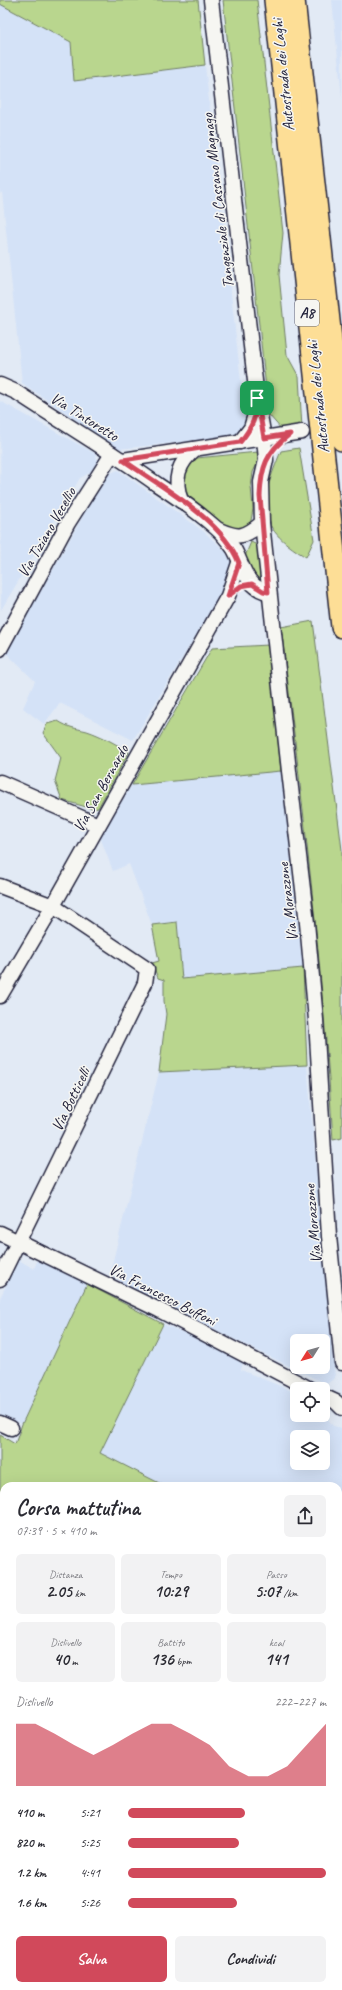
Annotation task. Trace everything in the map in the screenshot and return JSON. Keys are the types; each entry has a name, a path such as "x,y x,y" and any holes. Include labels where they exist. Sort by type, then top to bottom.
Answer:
{"highway":[{"name":"Autostrada dei Laghi","path":"275,0 342,627"},
{"name":"Autostrada dei Laghi","path":"294,0 342,440"}],"street":[{"name":"Tangenziale di Cassano Magnago","path":"211,0 257,398 264,438"},
{"name":"Via Tintoretto","path":"0,385 16,392 118,457 181,501 217,529 234,550 239,563 252,584"},
{"name":"Tangenziale di Cassano Magnago","path":"240,442 251,428 257,408 257,398"},
{"path":"118,457 195,449 296,433 276,446 266,460"},
{"name":"Via Morazzone","path":"264,438 266,460 261,482 262,523 268,592 307,923 316,1020 329,1236 342,1363"},
{"path":"181,501 177,484 179,467 195,449"},
{"name":"Via Tiziano Vecellio","path":"0,649 68,523 118,457"},
{"path":"217,529 232,535 242,536 250,533 262,523"},
{"name":"Via San Bernardo","path":"0,996 53,906 228,596 239,563"},
{"path":"252,584 263,591 268,592"},
{"name":"Via San Bernardo","path":"228,596 241,586 252,584"},
{"path":"0,782 98,825"},
{"path":"0,886 53,906"},
{"name":"Via Botticelli","path":"0,1279 145,983 147,969 53,906"},
{"name":"Via Francesco Buffoni","path":"0,1233 113,1287 296,1382"},
{"path":"330,1398 340,1401"}],"shaded area":[{"path":"332,0 342,0 342,98"},
{"path":"0,4 71,42 74,81 205,65 246,425 239,436 118,449 22,383 2,192 0,194"},
{"path":"0,401 96,454 97,461 93,471 80,478 1,610"},
{"path":"118,470 203,531 224,550 232,561 232,575 133,740 60,703 44,724 23,708 35,681 6,653 106,475"},
{"path":"281,771 303,968 181,979 177,922 152,925 129,864 113,871 100,837 132,785"},
{"path":"307,1065 335,1378 329,1382 322,1382 306,1374 330,1374 330,1334 290,1334 290,1366 119,1283 123,1273 111,1269 159,1072"},
{"path":"38,1259 87,1284 22,1424 0,1414 0,1298 19,1260 34,1269"},
{"path":"163,1324 244,1359 241,1370 290,1390 290,1422 330,1422 333,1426 342,1428 342,1482 157,1482 99,1453"}],"green space":[{"path":"0,0 198,0 205,65 74,81 71,42 0,4"},
{"path":"223,0 257,0 283,233 279,275 287,355 299,377 302,428 282,430 269,415"},
{"path":"299,448 314,540 306,557 277,534 269,523 266,512 266,499 269,485 281,451"},
{"path":"258,452 260,458 253,472 251,487 253,509 250,526 233,534 202,511 188,497 184,489 183,482 185,475 197,458"},
{"path":"251,542 259,546 262,577 258,582 243,561"},
{"path":"313,621 342,850 342,1138 333,1140 318,947 281,627"},
{"path":"269,645 281,771 132,785 212,648"},
{"path":"58,721 98,735 129,752 98,808 93,809 62,800 55,781 61,758 43,733 47,724"},
{"path":"177,922 182,979 303,968 307,1065 159,1072 166,1014 164,1001 164,980 158,978 152,963 159,961 152,925"},
{"path":"87,1284 163,1324 100,1453 157,1482 0,1482 0,1435 15,1444 22,1424"}],"route":[{"path":"257,398 264,438 290,434 276,446 266,460 261,482 260,496 268,592 263,591 252,584 246,584 236,589 228,596 236,576 239,563 234,550 227,540 217,529 199,514 123,460 240,442 251,428 257,408 257,398"}]}
